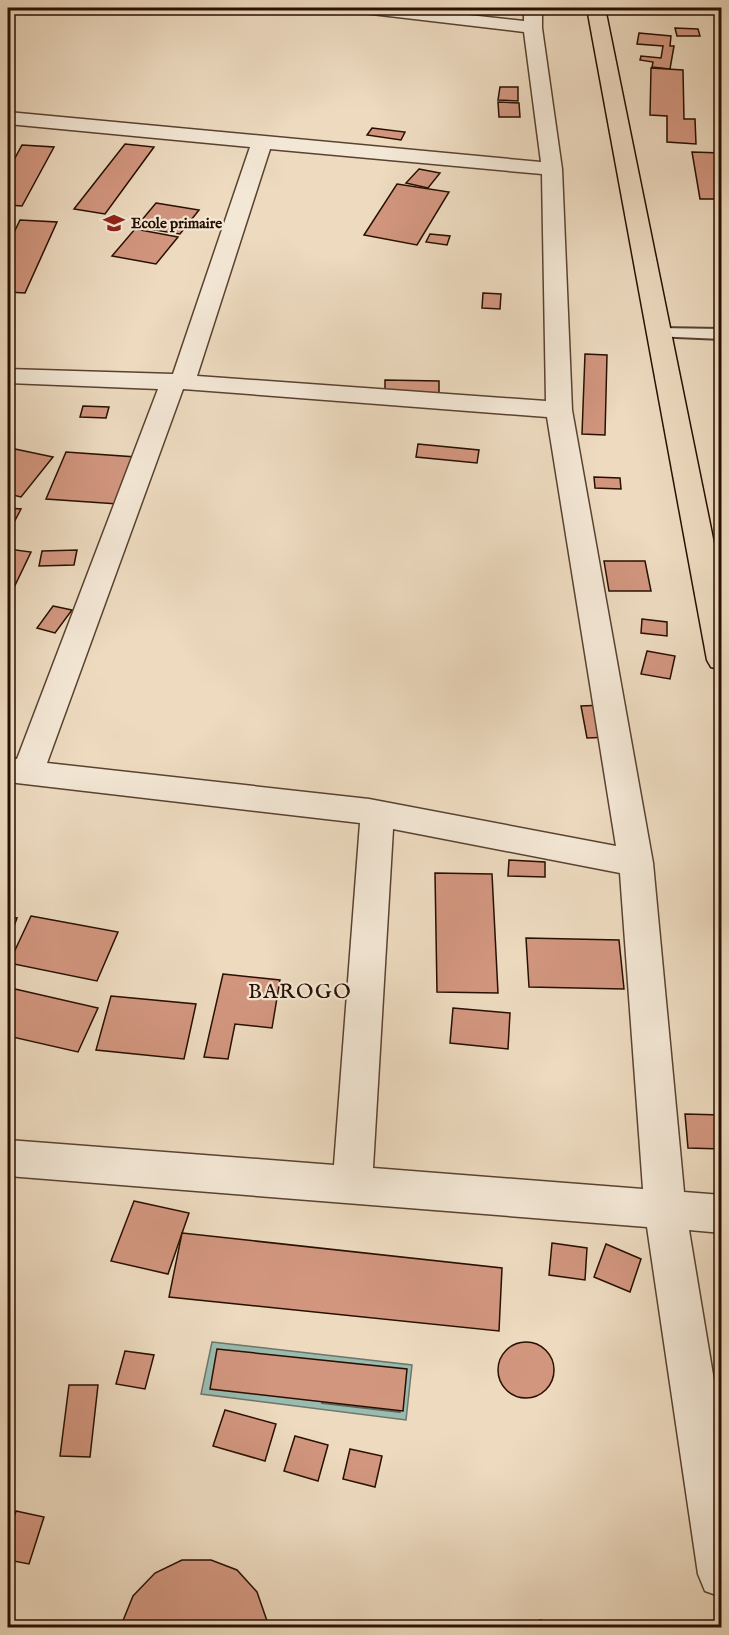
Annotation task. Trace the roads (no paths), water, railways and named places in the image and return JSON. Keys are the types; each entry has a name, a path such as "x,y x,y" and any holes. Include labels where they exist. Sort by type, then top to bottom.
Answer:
{"highway":[{"path":"596,8 659,333 713,577 722,660"}],"street":[{"path":"363,8 533,18 552,169 559,410 636,863 665,1209 722,1574"},
{"path":"8,118 552,169"},
{"path":"261,142 178,382 18,771 377,814 636,863"},
{"path":"8,376 178,382 559,410"},
{"path":"352,1185 377,814"},
{"path":"8,1158 722,1214"}],"lane":[{"path":"659,333 722,334"}],"water":[{"path":"212,1342 412,1365 406,1420 201,1394"}],"place":[{"name":"Ecole primaire","path":"114,223"}],"district":[{"name":"BAROGO","path":"300,991"}]}
